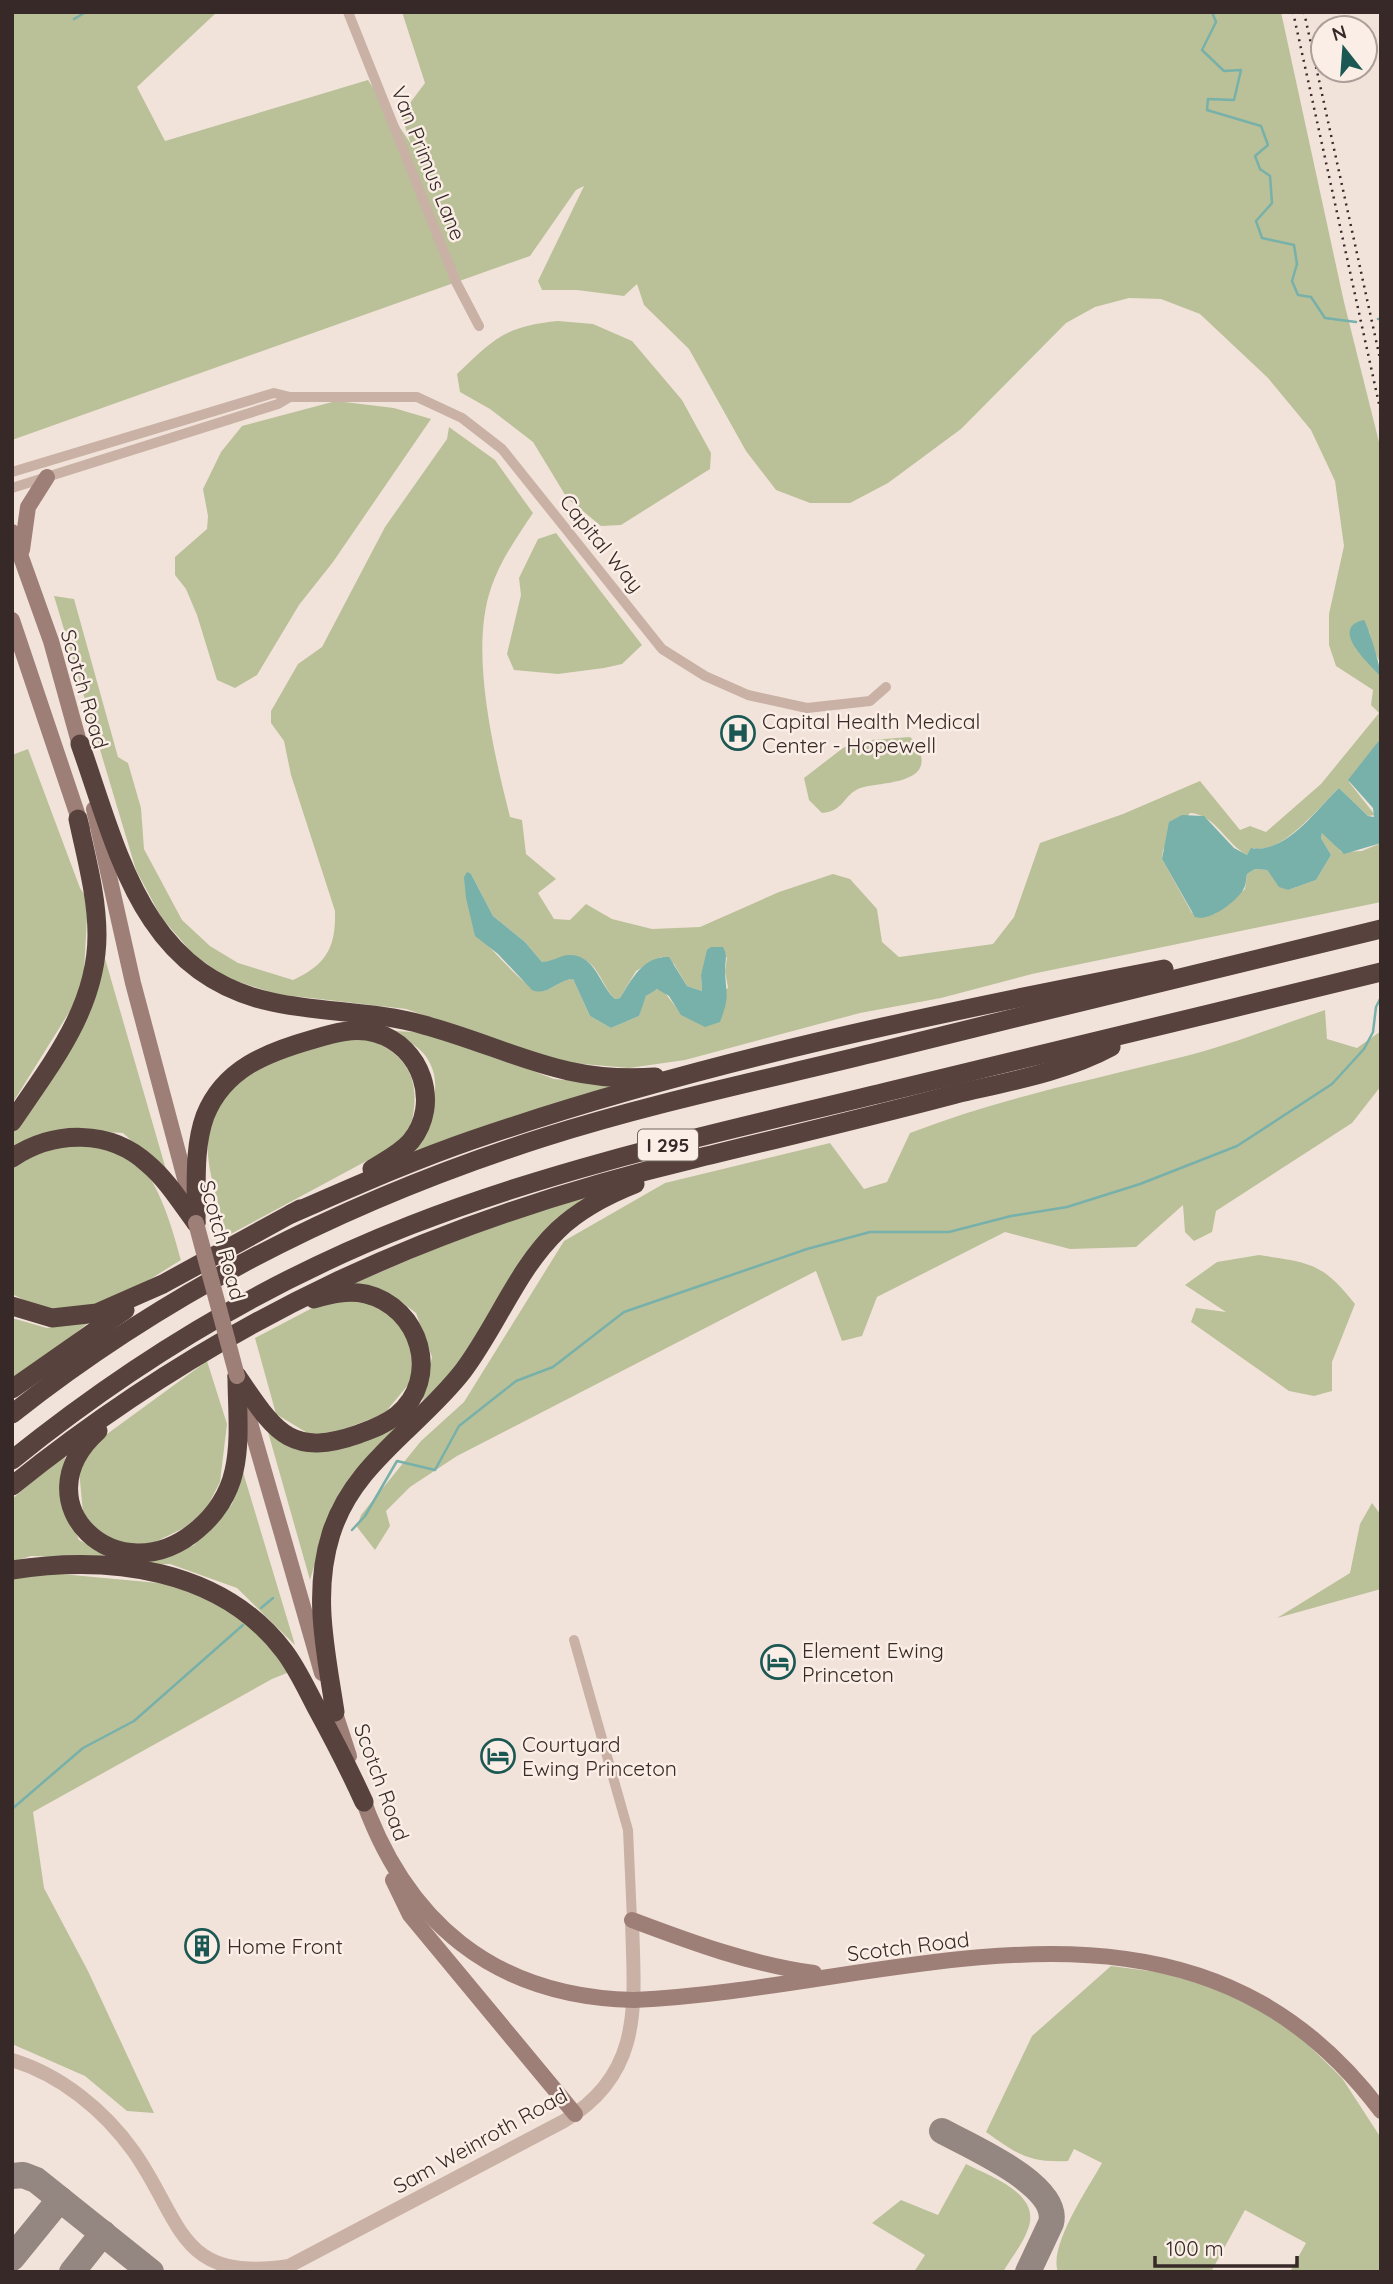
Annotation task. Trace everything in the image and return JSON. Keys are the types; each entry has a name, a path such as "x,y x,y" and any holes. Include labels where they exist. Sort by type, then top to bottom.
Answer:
{"highway":[{"path":"80,744 129,881 144,912 185,959 232,989 283,1004 412,1021 526,1061 566,1072 644,1078 715,1069"},
{"path":"12,1122 74,1026 90,987 97,932 78,818"},
{"path":"291,1214 471,1141 577,1107 715,1069 1040,993 1381,928"},
{"name":"I 295","path":"12,1414 149,1318 246,1262 351,1210 486,1156 623,1114 1381,928"},
{"name":"I 295","path":"12,1460 112,1385 219,1318 347,1252 445,1212 659,1147 1381,972"},
{"path":"12,1306 45,1317 81,1317 115,1306 163,1284 397,1154 416,1133 425,1110 424,1082 412,1058 396,1042 370,1031 344,1031 269,1053 236,1073 214,1099 201,1131 197,1223"},
{"path":"12,1486 87,1427 256,1323 340,1278 470,1224 573,1190 1051,1069 1094,1056 1136,1032"},
{"path":"335,1712 321,1615 320,1577 337,1518 366,1471 464,1370 536,1256 565,1223 594,1203 643,1181 788,1136"},
{"path":"12,1158 36,1145 63,1138 91,1138 116,1143 150,1165 197,1223"},
{"path":"12,1390 163,1284"},
{"path":"237,1376 275,1428 298,1441 315,1444 335,1442 389,1421 407,1406 418,1386 421,1359 414,1332 399,1312 379,1298 355,1293 333,1294 295,1305 256,1323"},
{"path":"193,1360 101,1429 82,1447 74,1462 69,1489 74,1512 89,1535 107,1548 136,1555 160,1551 191,1535 216,1510 234,1472 237,1376"},
{"path":"12,1570 65,1565 148,1570 202,1587 234,1605 275,1640 298,1671 341,1751 364,1802"}],"main road":[{"path":"23,559 22,538 27,507 47,477"},
{"name":"Scotch Road","path":"12,532 51,641 80,744 133,983 282,1540 364,1802 380,1844 400,1880 425,1910 454,1937 497,1967 561,1992 605,2000 634,2000 978,1958 1052,1954 1115,1956 1168,1965 1233,1987 1283,2016 1347,2069 1381,2111"},
{"name":"Scotch Road","path":"12,620 133,983"},
{"path":"380,1844 397,1891 410,1915 575,2115"},
{"path":"632,1920 725,1955 767,1966 815,1974 851,1974"}],"street":[{"name":"Van Primus Lane","path":"348,12 456,282 479,326"},
{"name":"Capital Way","path":"12,472 274,393 290,397 417,397 463,418 502,449 662,649 705,676 748,695 807,708 870,701 886,687"},
{"name":"Capital Way","path":"12,488 209,427 278,404 290,397"},
{"name":"Sam Weinroth Road","path":"12,2060 61,2082 101,2113 134,2152 177,2231 199,2253 243,2269 289,2266 575,2115 592,2101 619,2067 631,2033 634,2000 626,1820 574,1640"}],"green space":[{"path":"12,12 217,12 137,87 165,141 368,80 411,144 401,115 425,83 402,12 1281,12 1344,302 1381,450 1381,664 1373,649 1369,630 1368,662 1381,677 1381,738 1349,782 1375,815 1368,816 1339,788 1288,837 1276,845 1253,848 1247,855 1206,818 1190,813 1163,850 1162,859 1192,913 1215,914 1245,889 1247,874 1255,869 1267,870 1279,886 1288,890 1316,880 1331,855 1321,838 1322,833 1330,837 1341,852 1362,851 1381,843 1381,902 1032,974 941,998 860,1013 685,1060 629,1068 560,1062 406,1009 276,994 227,978 193,954 161,917 136,870 54,596 74,599 118,757 128,763 141,808 144,849 182,920 210,946 238,963 293,980 314,968 327,954 334,935 335,911 291,775 284,741 271,723 271,711 298,664 322,647 385,527 447,439 449,427 495,460 533,513 504,559 491,588 482,642 483,672 491,733 510,817 522,820 526,854 556,879 538,893 554,919 570,920 586,904 612,919 652,929 700,927 779,892 833,874 850,879 877,909 882,942 899,957 993,944 1014,917 1040,843 1123,814 1200,781 1240,830 1250,826 1266,832 1321,784 1379,713 1371,705 1373,690 1336,666 1329,645 1329,614 1344,546 1335,481 1311,430 1268,378 1200,314 1161,299 1129,298 1095,307 1066,323 961,429 888,483 850,503 810,503 776,490 746,451 689,349 644,305 637,284 624,296 577,290 542,290 538,281 584,186 576,190 530,256 12,440","holes":["471,874 493,916 525,942 542,962 570,957 589,962 615,999 620,998 636,971 661,957 674,964 687,986 702,991 701,974 727,957 725,971 728,988 682,1015 662,989 656,989 646,997 639,1016 611,1028 590,1016 573,979 546,990 535,989 475,934"]},
{"path":"558,321 593,324 632,341 682,400 711,453 710,469 621,525 601,526 567,498 533,442 490,409 460,392 457,374 491,343 525,326"},
{"path":"336,401 394,408 431,419 333,562 299,605 257,675 235,688 217,680 197,615 186,589 175,575 175,557 207,529 208,516 203,489 221,452 242,426"},
{"path":"556,533 642,645 622,664 558,674 514,670 507,654 521,595 519,578 538,539"},
{"path":"910,737 917,745 921,766 908,778 858,789 829,812 822,813 809,800 804,778 843,748 858,741"},
{"path":"28,749 80,888 88,900 83,990 12,1104 12,755"},
{"path":"104,955 167,1173 123,1133 73,1130 12,1150 12,1131"},
{"path":"1325,1010 1327,1039 1357,1048 1381,1031 1381,1086 1352,1123 1216,1211 1212,1232 1194,1241 1185,1232 1183,1205 1136,1247 1070,1249 1005,1232 877,1297 862,1336 842,1341 816,1271 457,1456 410,1487 386,1511 390,1526 375,1550 357,1527 361,1515 421,1441 464,1402 564,1241 665,1183 830,1143 864,1189 887,1182 910,1133 1009,1100 1215,1048"},
{"path":"394,1031 435,1033 554,1079 617,1084 404,1158 426,1121 435,1094 435,1081 432,1067 424,1054"},
{"path":"358,1035 395,1054 410,1073 415,1099 412,1119 405,1134 398,1144 227,1236 211,1175 208,1140 215,1115 227,1095 244,1079 265,1066 312,1048"},
{"path":"87,1144 125,1154 146,1172 162,1201 181,1260 131,1291 88,1308 43,1310 12,1294 12,1169 38,1153"},
{"path":"596,1192 539,1238 451,1374 422,1401 432,1357 416,1313 390,1293 355,1283 486,1227"},
{"path":"1259,1255 1303,1263 1324,1272 1355,1304 1332,1362 1332,1391 1314,1396 1289,1391 1191,1322 1196,1308 1226,1312 1185,1285 1217,1262"},
{"path":"363,1299 388,1315 403,1330 410,1349 413,1379 384,1414 336,1432 309,1434 276,1414 255,1338 318,1305"},
{"path":"12,1318 47,1328 92,1320 12,1383"},
{"path":"207,1361 227,1424 220,1482 205,1511 184,1528 153,1543 128,1548 101,1537 83,1513 79,1470 92,1445"},
{"path":"403,1422 372,1451 332,1506 310,1580 268,1432 310,1451 353,1446"},
{"path":"66,1453 59,1489 79,1540 115,1558 31,1556 12,1562 12,1499"},
{"path":"243,1472 295,1645 237,1588 170,1564 138,1564 194,1545 232,1504"},
{"path":"1372,1503 1381,1515 1381,1589 1277,1618 1350,1573 1360,1524"},
{"path":"40,1572 180,1585 247,1619 292,1671 272,1679 33,1812 44,1888 88,1971 154,2113 127,2111 85,2076 12,2044 12,1578"},
{"path":"1111,1966 1181,1975 1240,2000 1290,2027 1342,2078 1381,2138 1381,2272 1290,2272 1306,2243 1245,2210 1211,2272 1058,2272 1056,2261 1064,2232 1102,2163 1074,2149 1068,2161 1033,2159 986,2132 1032,2036"},
{"path":"966,2164 999,2180 1021,2196 1030,2216 1026,2235 1003,2272 914,2272 925,2255 872,2223 901,2200 938,2215"}],"water":[{"path":"1364,620 1381,677 1351,639 1350,631 1354,624"},
{"path":"1381,738 1381,843 1344,854 1322,833 1321,838 1331,855 1316,880 1288,890 1279,887 1267,870 1255,869 1247,874 1244,888 1228,906 1207,917 1195,917 1162,859 1169,822 1182,815 1204,816 1234,848 1247,855 1251,848 1264,848 1288,837 1339,788 1368,816 1374,817 1373,808 1348,780"},
{"path":"467,872 471,874 493,916 525,942 542,962 568,955 585,959 615,999 620,998 645,965 652,960 669,957 687,986 702,991 701,975 707,950 711,947 723,947 726,956 727,996 720,1022 705,1027 681,1015 669,996 657,989 646,996 639,1016 611,1028 590,1016 573,979 548,990 532,990 498,954 475,936 466,898 464,877"}],"waterway":[{"path":"74,19 86,12"},
{"path":"1212,12 1216,22 1202,50 1224,71 1241,70 1234,100 1208,99 1207,110 1261,126 1268,145 1255,156 1260,169 1270,176 1272,203 1256,221 1262,238 1294,245 1297,264 1292,281 1298,295 1311,297 1325,318 1356,322"},
{"path":"352,1530 365,1516 397,1461 435,1470 459,1426 516,1381 553,1367 624,1312 807,1249 870,1232 949,1232 1011,1216 1067,1207 1140,1184 1237,1146 1332,1084 1364,1049 1373,1032 1376,1007 1381,997"},
{"path":"261,1608 273,1598"},
{"path":"12,1809 83,1748 134,1721 243,1625"}],"taxiway":[{"path":"942,2131 1010,2168 1042,2195 1050,2209 1051,2223 1028,2272"},
{"path":"12,2176 23,2175 36,2180 151,2272"},
{"path":"12,2258 60,2199"},
{"path":"72,2272 103,2233"}],"railway":[{"path":"1293,12 1381,413"},
{"path":"1304,12 1381,363"}],"place":[{"name":"Capital Health Medical Center - Hopewell","path":"738,733"},
{"name":"Element Ewing Princeton","path":"778,1662"},
{"name":"Courtyard Ewing Princeton","path":"498,1756"},
{"name":"Home Front","path":"202,1946"}]}
